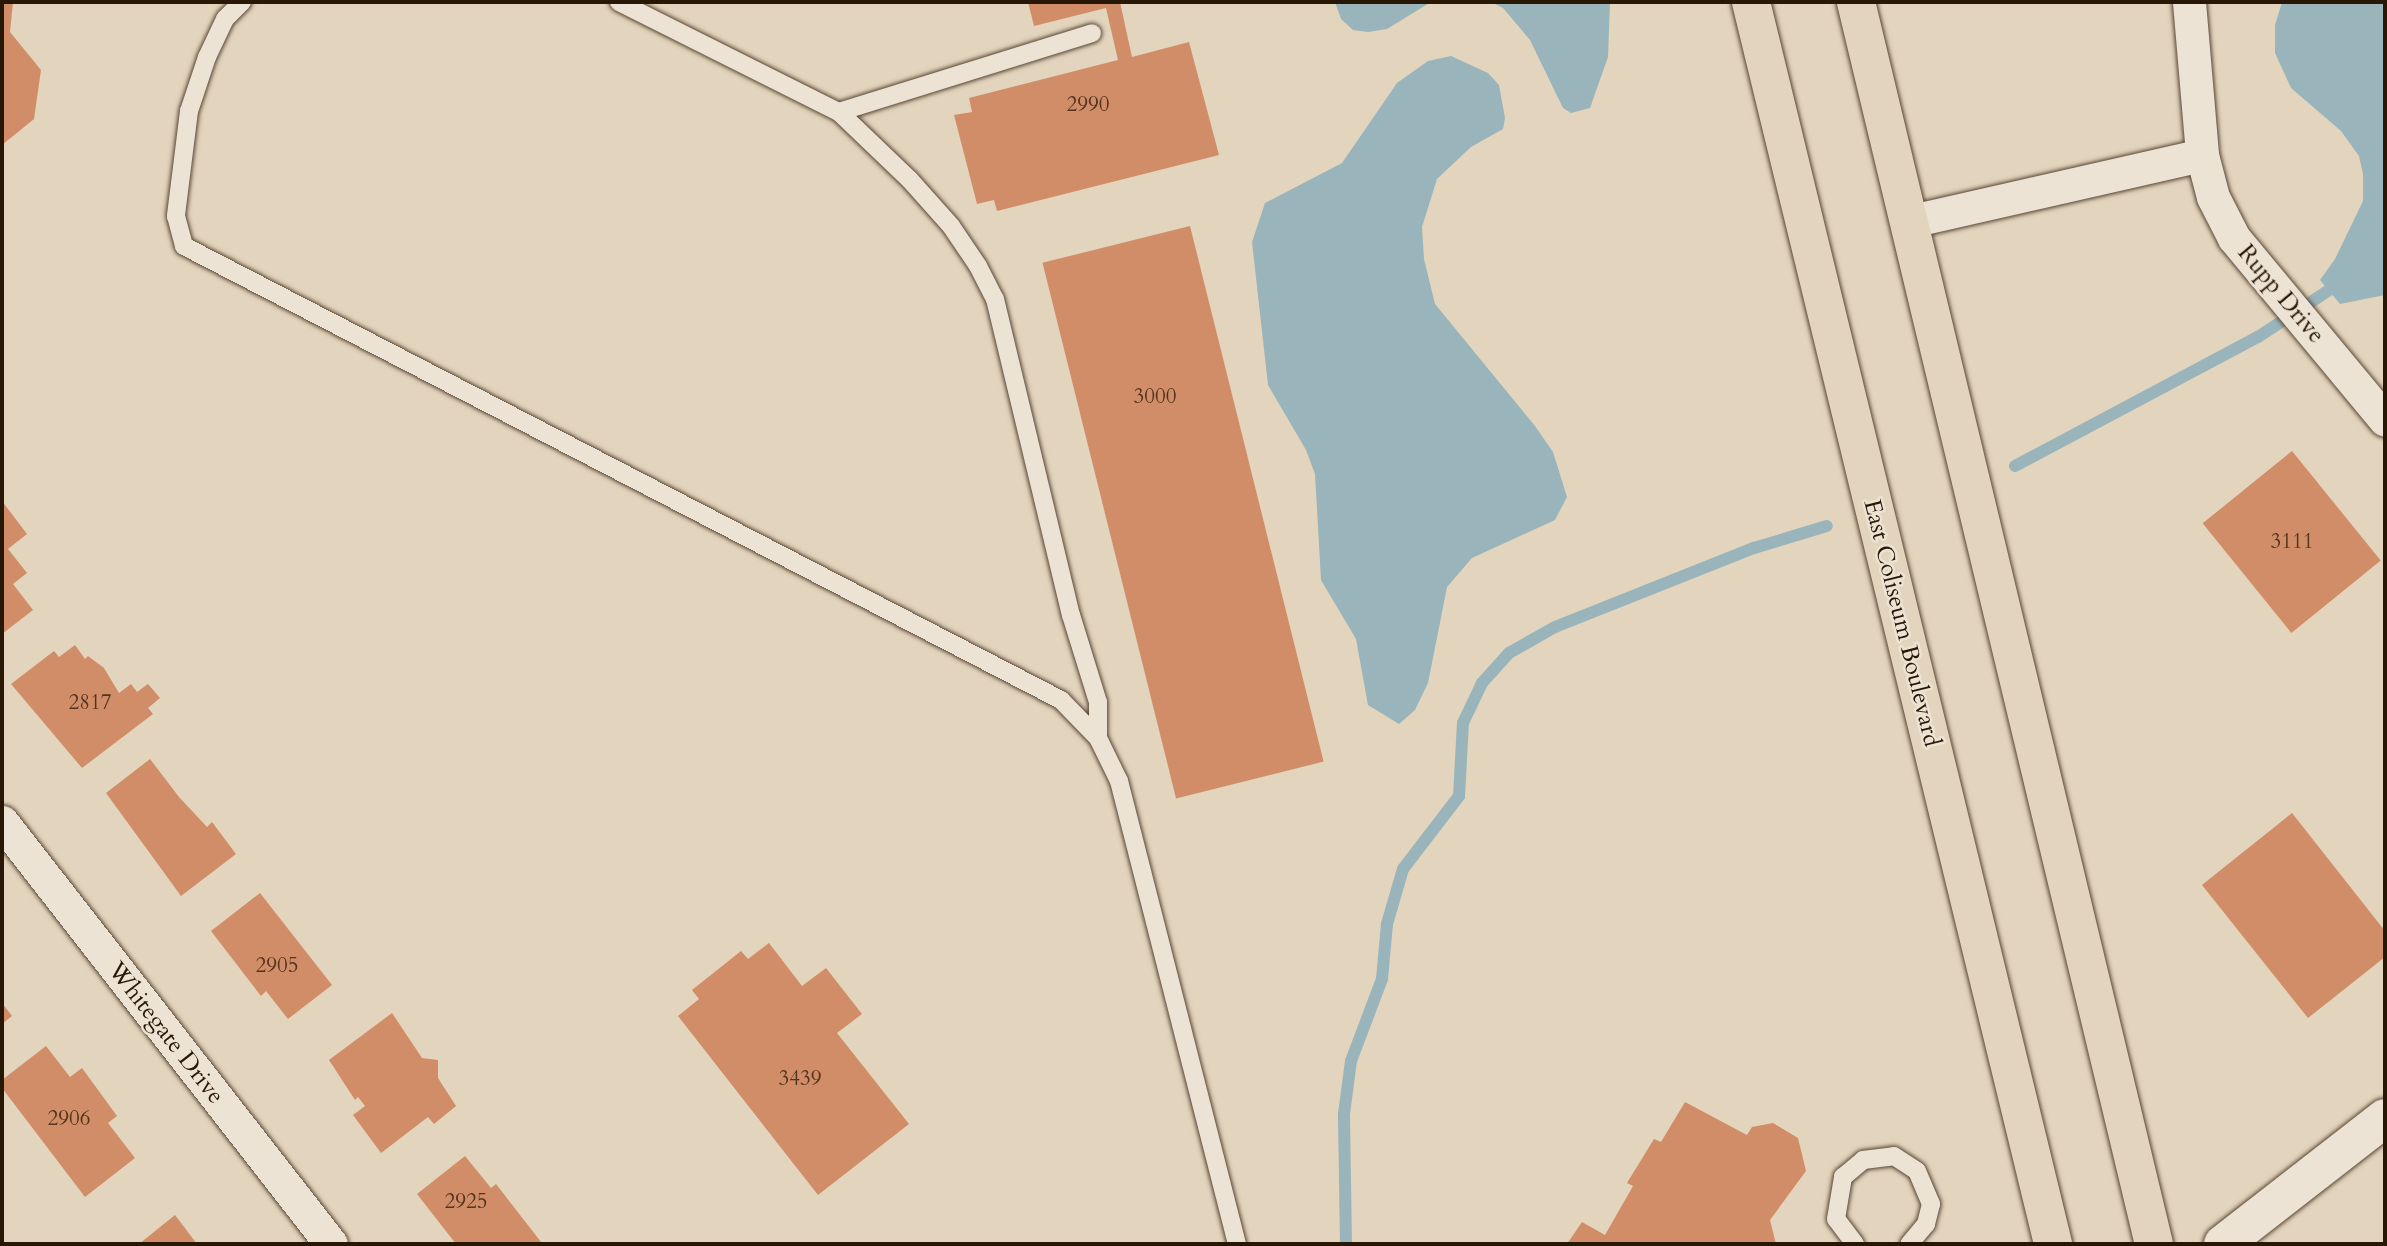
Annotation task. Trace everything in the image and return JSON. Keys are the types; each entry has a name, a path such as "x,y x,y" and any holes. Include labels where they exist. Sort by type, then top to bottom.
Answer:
{"highway":[{"name":"East Coliseum Boulevard","path":"1751,2 2053,1244"},
{"path":"1856,2 1911,221 2154,1244"}],"main road":[{"path":"2222,1244 2385,1118"}],"street":[{"name":"Rupp Drive","path":"2189,2 2202,155 2213,197 2234,237 2385,420"},
{"path":"1911,221 2202,155"},
{"name":"Whitegate Drive","path":"2,822 331,1244"}],"lane":[{"path":"242,2 226,19 207,57 189,111 176,216 184,246 1060,700 1098,738 1119,781 1237,1244"},
{"path":"618,2 839,112 951,226 995,299 1072,615 1098,702 1098,738"},
{"path":"839,112 1092,33"},
{"path":"1855,1244 1836,1219 1843,1177 1863,1160 1894,1156 1917,1171 1931,1204 1926,1224 1909,1244"}],"water":[{"path":"1335,2 1431,2 1387,29 1368,32 1353,30 1341,19"},
{"path":"1491,2 1610,2 1608,57 1590,108 1571,113 1563,108 1530,40 1503,8"},
{"path":"2282,2 2385,2 2385,295 2340,304 2320,280 2335,259 2363,201 2363,174 2359,156 2341,131 2291,88 2275,53 2275,25"},
{"path":"1451,56 1488,73 1499,85 1505,118 1503,129 1471,147 1437,179 1422,227 1424,259 1435,304 1535,426 1553,452 1567,497 1555,520 1472,558 1447,587 1428,683 1415,710 1399,724 1368,705 1356,639 1321,580 1315,474 1306,450 1268,385 1252,242 1265,203 1342,163 1397,83 1428,61"}],"building":[{"path":"2,2 13,2 10,32 41,70 34,119 2,145"},
{"path":"1028,2 1120,2 1132,57 1189,42 1219,155 997,211 994,200 977,204 954,115 972,112 969,98 1118,60 1106,8 1034,26"},
{"path":"1190,226 1324,762 1176,798 1043,263"},
{"path":"2292,451 2381,561 2291,633 2203,523"},
{"path":"2,501 27,534 8,549 27,573 13,584 33,610 2,634"},
{"path":"75,645 85,659 88,656 104,668 119,693 131,684 137,692 148,684 160,698 148,708 153,714 82,768 11,684 54,651 59,657"},
{"path":"150,759 179,797 207,827 212,822 236,854 181,896 106,793"},
{"path":"2292,813 2385,931 2385,957 2308,1018 2202,885"},
{"path":"260,893 332,985 288,1019 266,991 261,996 211,931"},
{"path":"769,943 802,986 826,968 862,1014 837,1033 909,1124 818,1195 678,1016 699,999 692,990 741,951 748,959"},
{"path":"2,1003 12,1016 2,1024"},
{"path":"392,1013 422,1058 438,1060 438,1078 456,1106 434,1124 428,1117 381,1153 353,1115 365,1106 358,1097 355,1100 329,1060"},
{"path":"46,1046 70,1077 82,1068 117,1116 108,1123 135,1158 85,1197 2,1088 2,1080"},
{"path":"1685,1102 1747,1135 1752,1127 1773,1123 1798,1138 1806,1171 1770,1220 1776,1244 1567,1244 1582,1222 1605,1235 1633,1186 1627,1183 1654,1139 1661,1142"},
{"path":"465,1156 491,1188 496,1184 541,1242 456,1244 417,1194"},
{"path":"175,1215 197,1244 139,1244"}],"waterway":[{"path":"2015,466 2258,337 2340,283"},
{"path":"1346,1244 1344,1114 1351,1061 1382,979 1387,924 1403,869 1459,796 1463,723 1482,683 1509,653 1555,627 1754,548 1827,526"}]}
